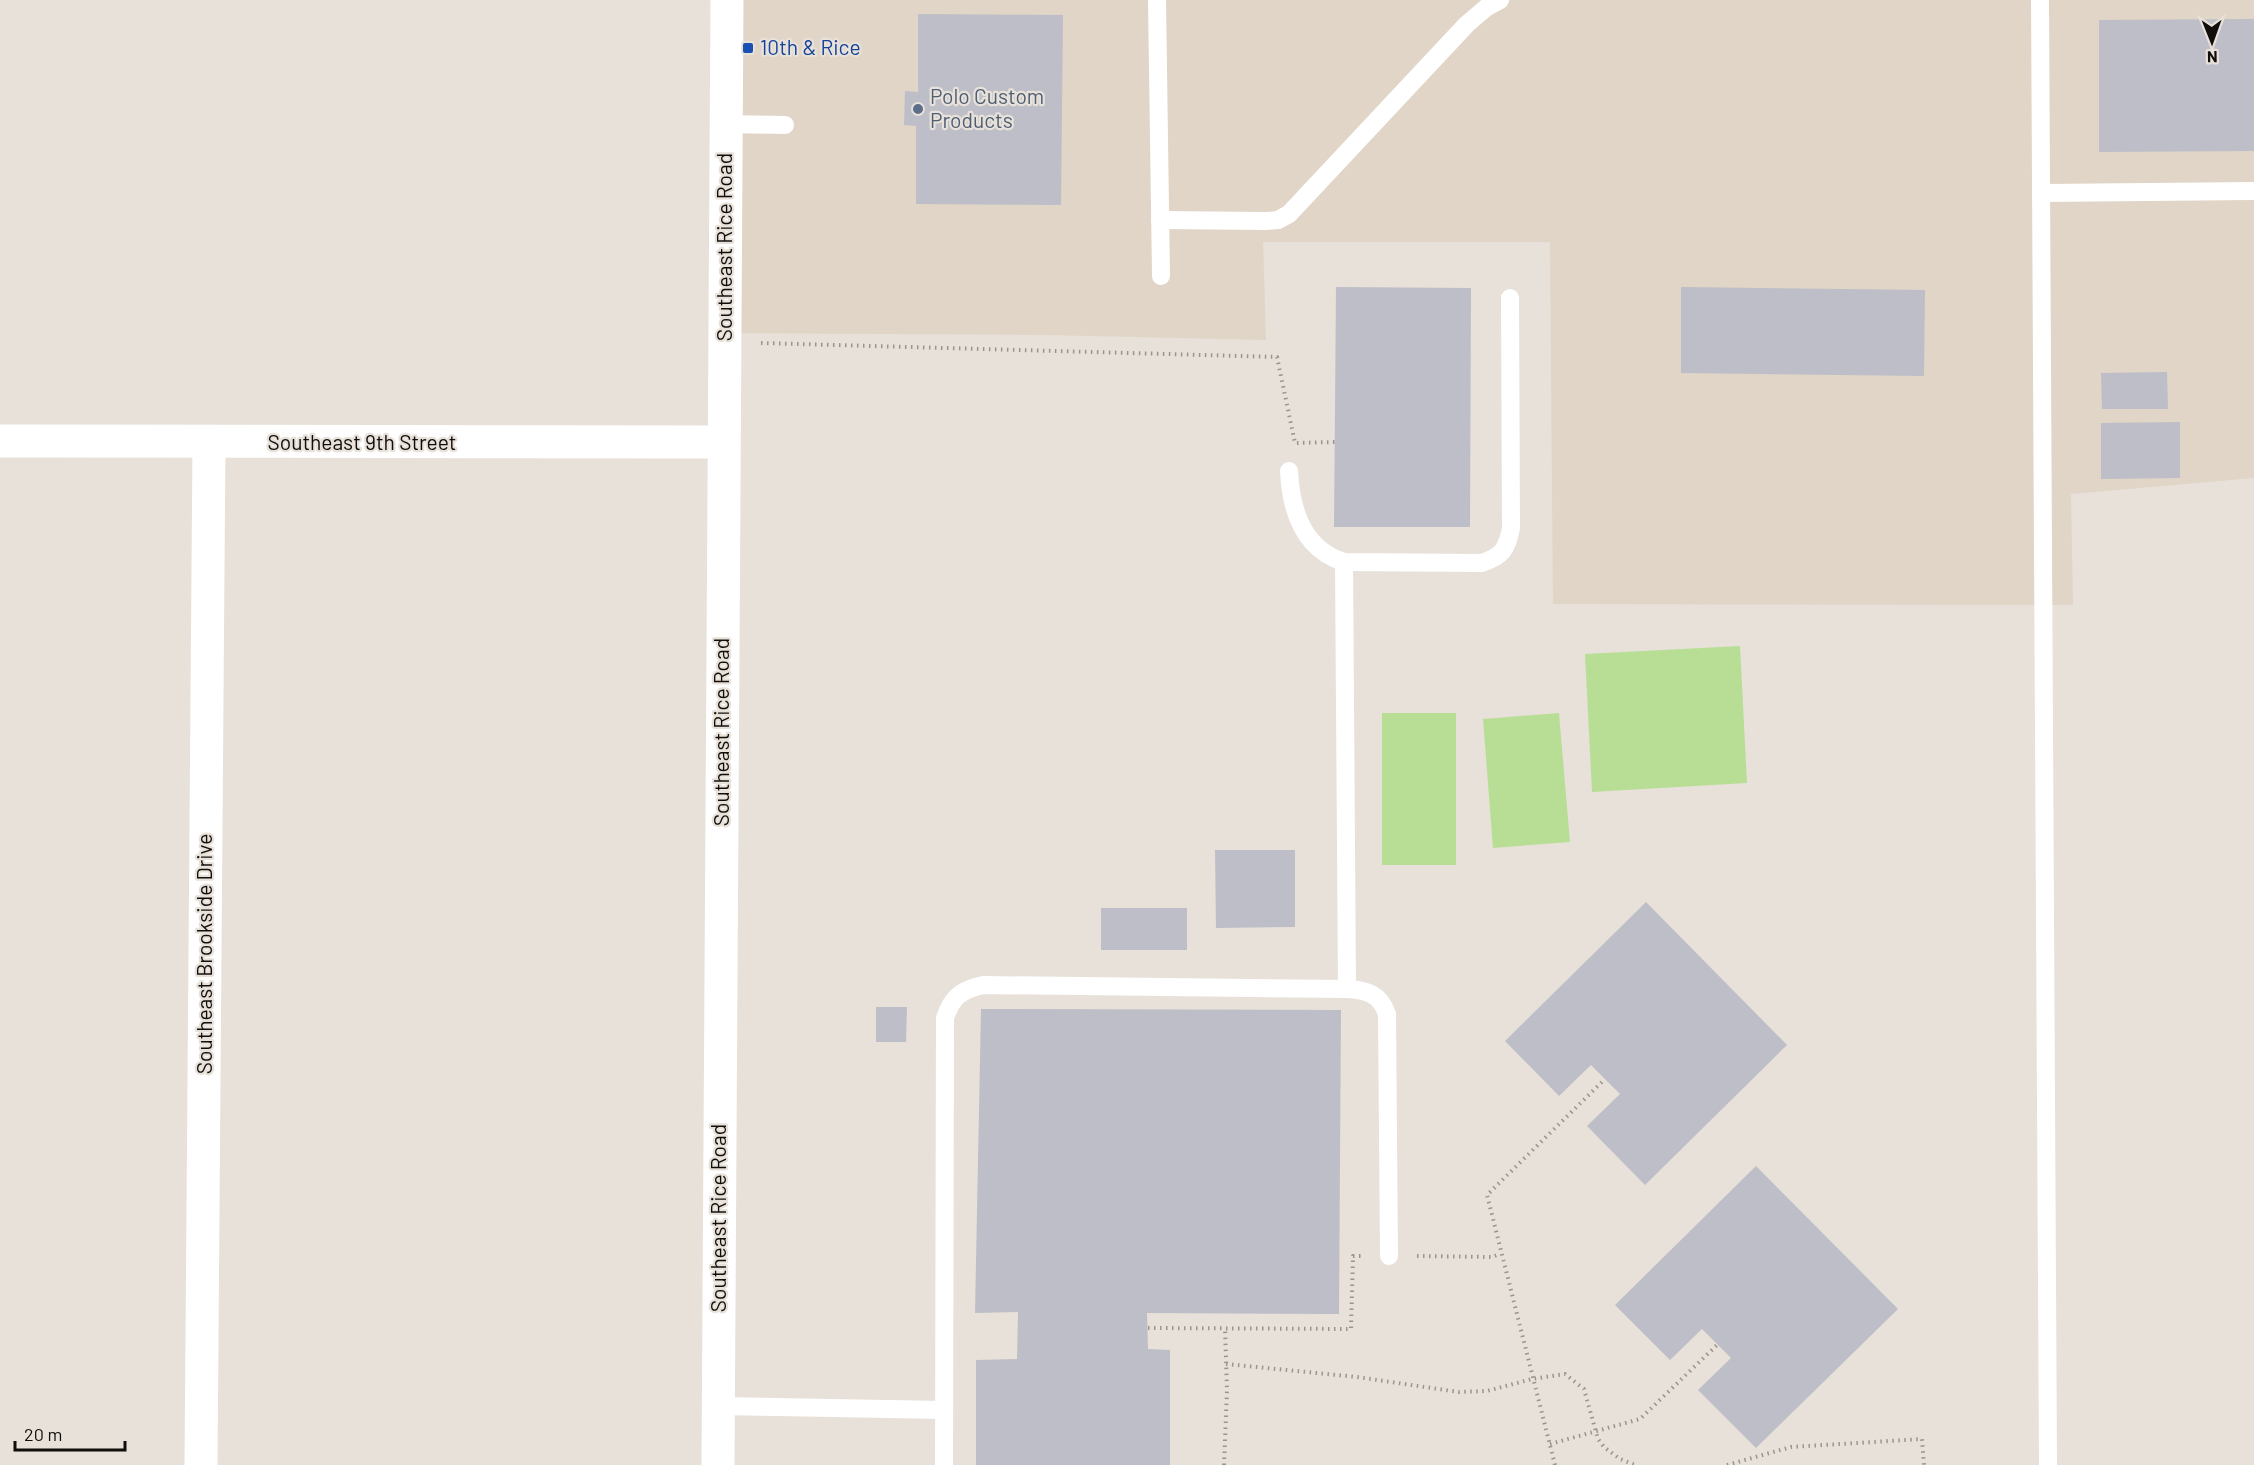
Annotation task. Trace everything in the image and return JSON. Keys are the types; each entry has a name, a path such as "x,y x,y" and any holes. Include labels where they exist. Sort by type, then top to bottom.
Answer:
{"street":[{"name":"Southeast Rice Road","path":"718,1465 727,0"},
{"name":"Southeast 9th Street","path":"0,441 724,442"},
{"name":"Southeast Brookside Drive","path":"201,1465 209,443"}],"lane":[{"path":"1157,0 1161,276"},
{"path":"1160,220 1268,221 1278,220 1289,214 1467,24 1486,7 1500,0"},
{"path":"2040,0 2048,1465"},
{"path":"726,124 784,124"},
{"path":"2041,193 2254,191"},
{"path":"1289,471 1290,496 1304,533 1316,547 1332,558 1344,562 1481,562 1498,558 1508,546 1511,528 1510,298"},
{"path":"1344,562 1347,989"},
{"path":"944,1465 945,1018 950,1002 960,993 983,986 1347,989 1373,993 1383,1002 1387,1014 1389,1256"},
{"path":"718,1406 944,1410"}],"path":[{"path":"757,343 1277,357 1295,443 1335,442"},
{"path":"1555,1465 1500,1254 1487,1195 1605,1079"},
{"path":"1148,1328 1351,1329 1353,1256 1492,1257 1500,1254"},
{"path":"1224,1465 1225,1328"},
{"path":"1550,1444 1640,1419 1717,1345"},
{"path":"1226,1364 1357,1377 1459,1392 1487,1392 1532,1378 1565,1374 1584,1389 1596,1432 1604,1447 1620,1459 1635,1465"},
{"path":"1727,1465 1791,1447 1922,1439 1924,1465"}],"shaded area":[{"path":"728,0 2254,0 2254,478 2071,494 2073,605 1553,604 1550,242 1263,242 1266,340 1049,335 725,333"}],"green space":[{"path":"1740,646 1747,783 1592,792 1585,654"},
{"path":"1382,713 1456,713 1456,865 1382,865"},
{"path":"1559,713 1570,842 1493,848 1483,719"}],"building":[{"path":"918,14 1063,15 1061,205 916,204 916,126 904,125 905,91 918,92"},
{"path":"2254,19 2254,151 2099,152 2099,20"},
{"path":"1336,287 1471,288 1470,527 1334,527"},
{"path":"1681,287 1925,290 1924,376 1681,373"},
{"path":"2167,372 2168,409 2102,409 2101,373"},
{"path":"2180,422 2180,478 2101,479 2101,423"},
{"path":"1215,850 1295,850 1295,927 1216,928"},
{"path":"1646,902 1787,1045 1645,1185 1587,1126 1620,1094 1591,1065 1559,1096 1505,1041"},
{"path":"1101,908 1187,908 1187,950 1101,950"},
{"path":"876,1007 907,1007 906,1042 876,1042"},
{"path":"981,1009 1341,1010 1339,1314 1147,1313 1148,1349 1170,1350 1170,1465 976,1465 976,1360 1017,1359 1018,1312 975,1313"},
{"path":"1756,1166 1898,1309 1756,1448 1698,1390 1731,1358 1702,1329 1670,1360 1615,1305"}],"place":[{"name":"10th & Rice","path":"748,48"},
{"name":"Polo Custom Products","path":"918,109"}]}
